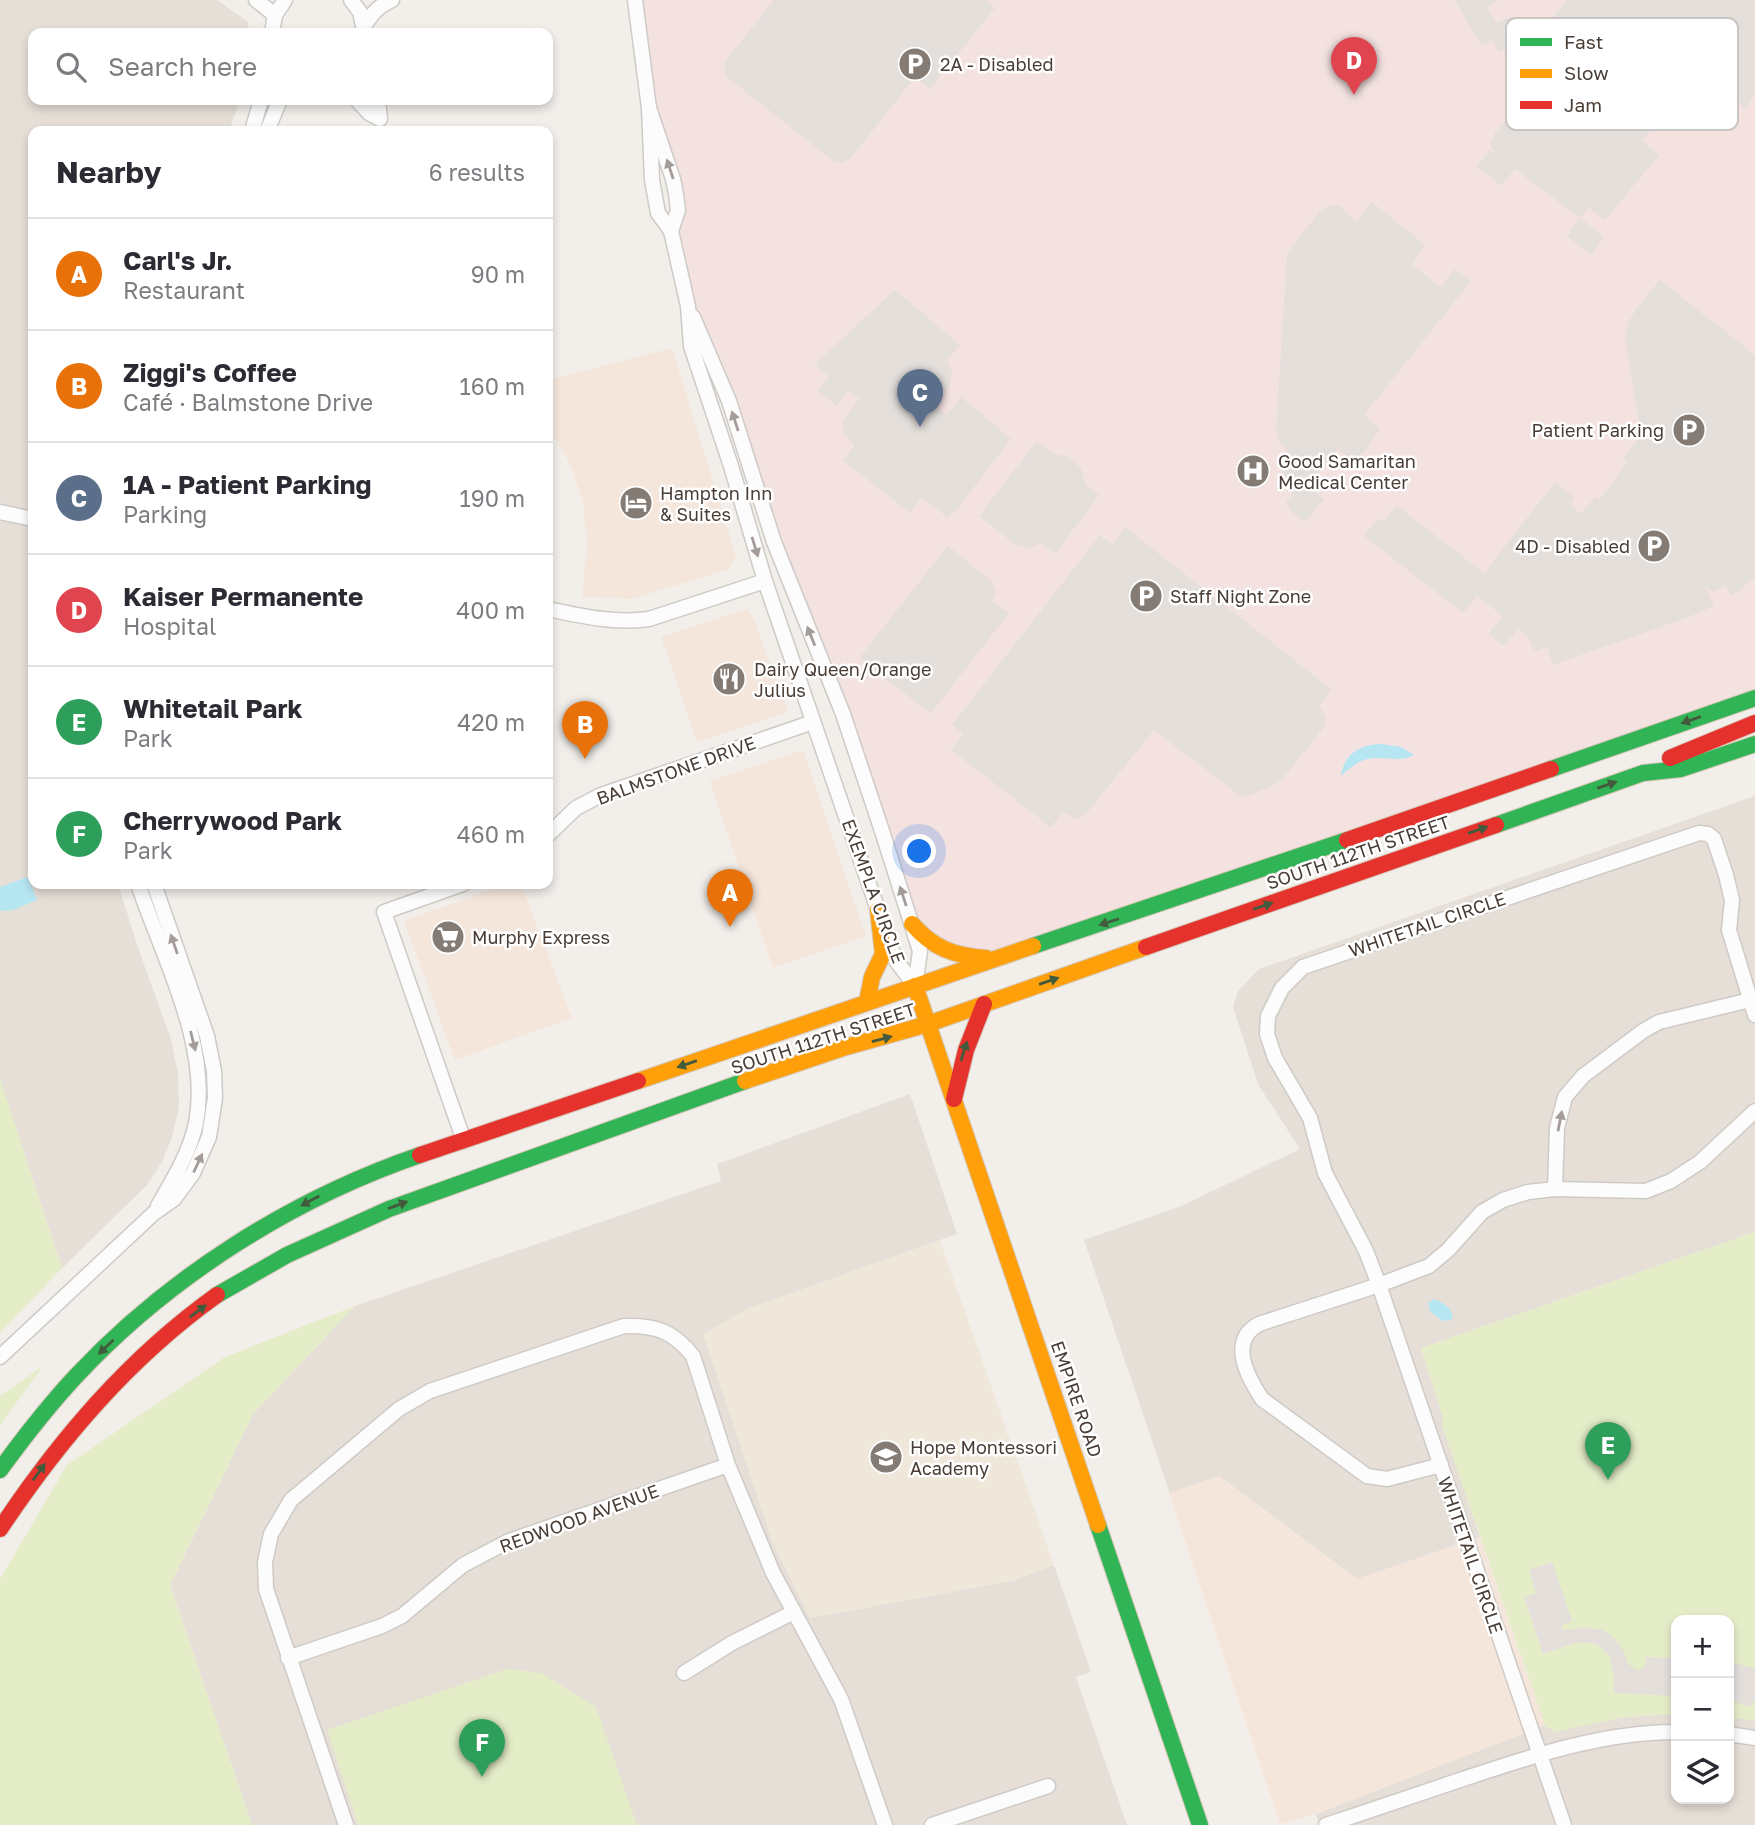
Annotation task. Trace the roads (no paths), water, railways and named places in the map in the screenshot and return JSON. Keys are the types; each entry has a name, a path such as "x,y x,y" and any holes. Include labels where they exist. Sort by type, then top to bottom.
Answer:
{"main road":[{"name":"SOUTH 112TH STREET","path":"0,1470 29,1432 93,1360 146,1310 193,1272 331,1190 383,1168 997,958 1174,901 1755,698"},
{"path":"1643,773 1672,757 1755,723"},
{"name":"SOUTH 112TH STREET","path":"0,1529 55,1451 118,1380 191,1316 222,1292 277,1261 386,1210 550,1149 835,1051 928,1024 1643,773 1681,769 1755,744"},
{"path":"867,1002 872,977 883,954 878,910"},
{"path":"912,924 929,943 946,953 974,958 997,958"},
{"name":"EMPIRE ROAD","path":"915,986 1200,1825"},
{"path":"953,1102 961,1061 970,1033 984,1004"}],"street":[{"path":"256,0 275,15"},
{"path":"273,28 275,15 285,0"},
{"path":"351,0 360,12 364,28"},
{"path":"365,28 373,13 392,0"},
{"name":"EXEMPLA CIRCLE","path":"635,0 649,108 652,180 658,213 671,231 688,306 691,346 765,581 895,959 915,986"},
{"path":"253,126 260,105"},
{"path":"269,126 278,105"},
{"path":"362,105 383,125"},
{"path":"379,105 383,125"},
{"name":"EXEMPLA CIRCLE","path":"649,108 673,179 678,210 671,231"},
{"name":"EXEMPLA CIRCLE","path":"688,306 729,401 774,542 843,714 920,951 915,986"},
{"path":"0,512 28,518"},
{"path":"553,611 606,620 636,621 765,581"},
{"name":"BALMSTONE DRIVE","path":"553,830 576,808 601,794 813,722"},
{"name":"WHITETAIL CIRCLE","path":"1564,1825 1379,1285 1366,1251 1325,1173 1310,1118 1275,1058 1267,1034 1268,1016 1282,988 1303,967 1699,832 1714,839 1726,875 1732,900 1729,930 1755,1015"},
{"path":"140,889 189,1025 200,1077 196,1126 175,1177 154,1213"},
{"path":"0,1357 154,1213 174,1199 193,1173 209,1137 215,1098 214,1071 207,1036 157,889"},
{"path":"449,889 384,912 464,1141"},
{"path":"1555,1189 1557,1129 1565,1097 1583,1076 1659,1022 1750,1000"},
{"path":"1441,1465 1387,1479 1360,1473 1262,1399 1245,1365 1241,1351 1244,1338 1253,1327 1429,1266 1448,1250 1482,1212 1503,1200 1528,1192 1555,1189 1646,1191 1671,1181 1700,1163 1755,1111"},
{"path":"346,1825 266,1589 265,1562 276,1523 291,1500 377,1425 430,1391 624,1326 645,1325 666,1331 683,1343 693,1356 728,1465 773,1573 841,1699 885,1825"},
{"name":"REDWOOD AVENUE","path":"288,1658 382,1626 402,1616 463,1565 509,1541 728,1465"},
{"path":"684,1673 732,1643 794,1612"},
{"path":"1326,1825 1540,1755 1608,1738 1671,1732"},
{"path":"1734,1735 1755,1738"},
{"path":"932,1825 1048,1786"}],"water":[{"path":"1382,744 1401,747 1414,755 1401,759 1370,758 1341,776 1346,761 1355,751"},
{"path":"28,877 28,889 33,889 37,900 13,910 0,911 0,887"},
{"path":"1434,1299 1450,1310 1453,1315 1451,1320 1443,1321 1430,1311 1428,1303"}],"place":[{"name":"2A - Disabled","path":"915,64"},
{"name":"Kaiser Permanente","path":"1354,95"},
{"name":"1A - Patient Parking","path":"920,427"},
{"name":"Patient Parking","path":"1689,430"},
{"name":"Good Samaritan Medical Center","path":"1253,471"},
{"name":"Hampton Inn & Suites","path":"636,503"},
{"name":"4D - Disabled","path":"1654,546"},
{"name":"Staff Night Zone","path":"1146,596"},
{"name":"Dairy Queen/Orange Julius","path":"729,679"},
{"name":"Ziggi's Coffee","path":"585,759"},
{"name":"Carl's Jr.","path":"730,927"},
{"name":"Murphy Express","path":"448,937"},
{"name":"Hope Montessori Academy","path":"886,1457"},
{"name":"Whitetail Park","path":"1608,1480"},
{"name":"Cherrywood Park","path":"482,1777"}]}
